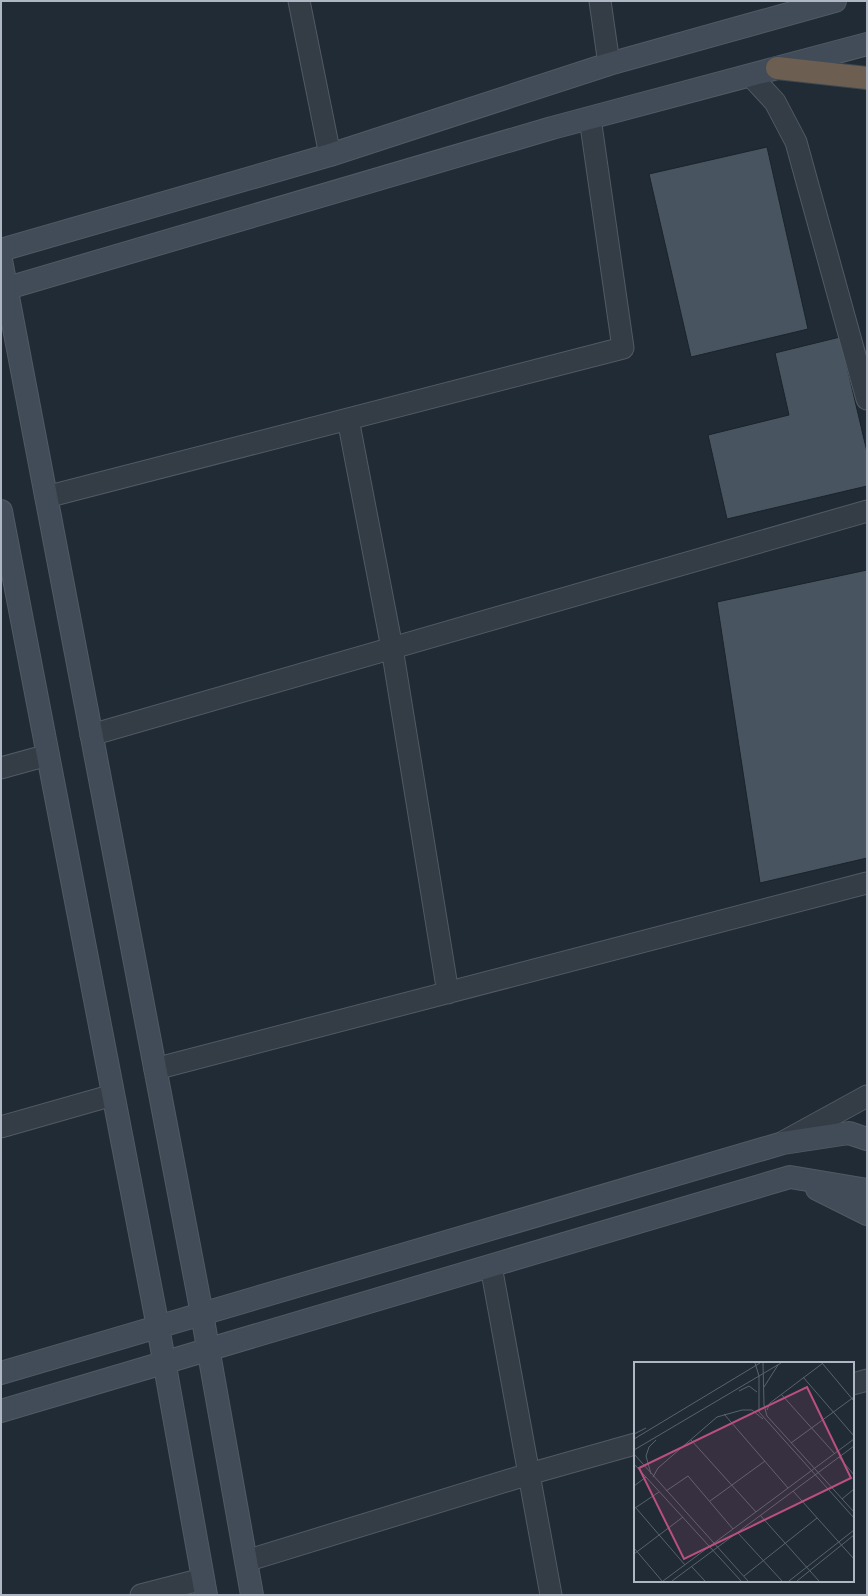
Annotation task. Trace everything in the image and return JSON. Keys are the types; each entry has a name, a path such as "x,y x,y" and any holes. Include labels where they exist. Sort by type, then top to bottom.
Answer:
{"highway":[{"path":"777,68 867,78"}],"main road":[{"path":"1,250 330,156 777,9 828,2"},
{"path":"4,289 552,128 867,44"},
{"path":"1,260 4,289 46,497 202,1314 252,1595"},
{"path":"1,514 165,1362 205,1587"},
{"path":"1,1373 783,1142 849,1134 867,1139"},
{"path":"790,1177 867,1214"},
{"path":"1,1411 790,1177 867,1190"}],"street":[{"path":"299,1 330,156"},
{"path":"600,1 609,64"},
{"path":"750,76 775,102 796,142 867,399"},
{"path":"46,497 623,348 590,118"},
{"path":"348,419 392,648 448,993"},
{"path":"91,735 867,511"},
{"path":"1,768 48,755"},
{"path":"155,1069 867,883"},
{"path":"1,1127 113,1095"},
{"path":"783,1142 867,1096"},
{"path":"491,1266 551,1595"},
{"path":"854,1384 867,1380"},
{"path":"246,1561 529,1474 634,1444"},
{"path":"141,1595 205,1587"}],"building":[{"path":"767,147 808,329 691,357 649,174"},
{"path":"840,337 867,452 867,486 727,519 708,435 789,415 775,353"},
{"path":"867,570 867,858 760,883 717,602"}]}
